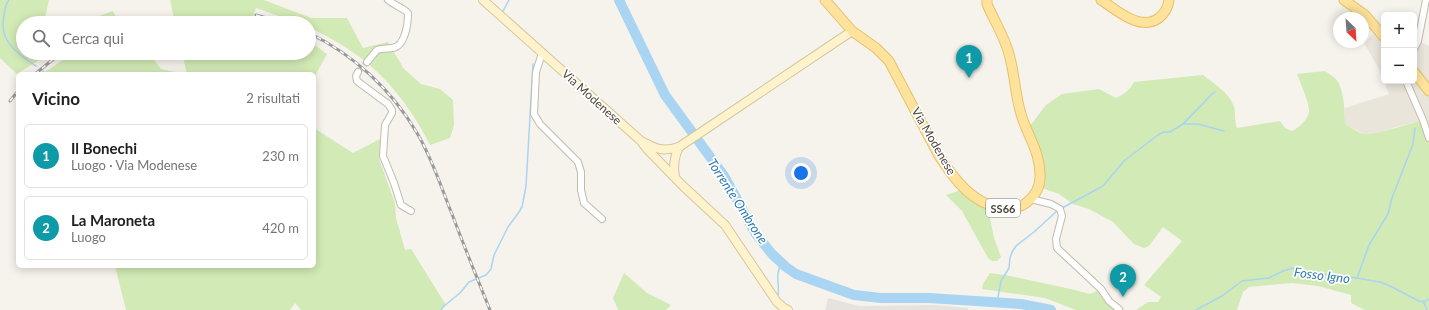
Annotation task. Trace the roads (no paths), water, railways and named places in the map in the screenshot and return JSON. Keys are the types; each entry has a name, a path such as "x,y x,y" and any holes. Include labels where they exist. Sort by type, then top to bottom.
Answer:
{"main road":[{"name":"Via Modenese","path":"825,0 852,31 876,48 889,61 944,163 966,190 981,201 989,205 1002,208 1013,208 1025,204 1031,198"},
{"name":"SS66","path":"987,0 987,4 1007,46 1019,108 1039,162 1039,187 1031,198"},
{"path":"1101,0 1132,20 1146,24 1165,14 1169,0"},
{"path":"1344,0 1365,15 1381,33"},
{"path":"1417,76 1429,91"}],"street":[{"path":"366,62 377,50 396,47 401,43 404,37 408,14 406,11 394,6 388,0"},
{"name":"Via Modenese","path":"483,0 641,141"},
{"path":"1415,48 1418,41 1426,0"},
{"path":"641,141 660,150 668,150 682,145 852,31"},
{"path":"542,53 536,72 534,114 540,124 578,162 581,172 581,190 584,203 602,219"},
{"path":"358,72 356,78 357,81 388,104 392,110 392,113 385,125 383,156 394,183 400,205 411,210"},
{"path":"1407,84 1429,138"},
{"path":"641,141 648,150 725,225 780,308 788,310"},
{"path":"675,177 674,163 676,154 682,145"},
{"path":"1031,198 1051,204 1060,209 1062,216 1056,239 1057,248 1101,289 1109,301 1119,309"}],"waterway":[{"path":"9,0 5,7 3,28 6,39 16,51"},
{"path":"502,13 509,0"},
{"name":"Torrente Ombrone","path":"619,0 665,95 724,176 756,234 772,254 786,267 796,274 854,295 881,298 929,298 1021,304 1051,310"},
{"path":"27,60 36,66"},
{"path":"441,310 460,293 469,282 486,275 491,269 494,255 508,227 522,207 526,186 533,64"},
{"path":"1183,124 1215,92"},
{"path":"1062,208 1103,186 1124,161 1164,132 1170,132 1183,124 1198,124 1224,131"},
{"path":"1357,278 1369,245 1388,214 1392,198 1413,144 1415,128"},
{"path":"997,302 1001,281 1009,268 1012,252 1016,246 1058,210"},
{"path":"778,296 778,271 782,263"},
{"name":"Fosso Igno","path":"1196,310 1222,296 1242,281 1269,278 1293,268 1322,274 1380,282 1419,301 1424,302 1429,299"},
{"path":"1423,301 1427,310"}],"tunnel":[{"path":"358,72 367,62"}],"railway":[{"path":"316,37 341,52 370,75 384,88 407,117 432,162 490,310"},
{"path":"37,72 52,60"},
{"path":"10,101 16,94"}],"place":[{"name":"Il Bonechi","path":"969,78"},
{"name":"La Maroneta","path":"1123,297"}]}
